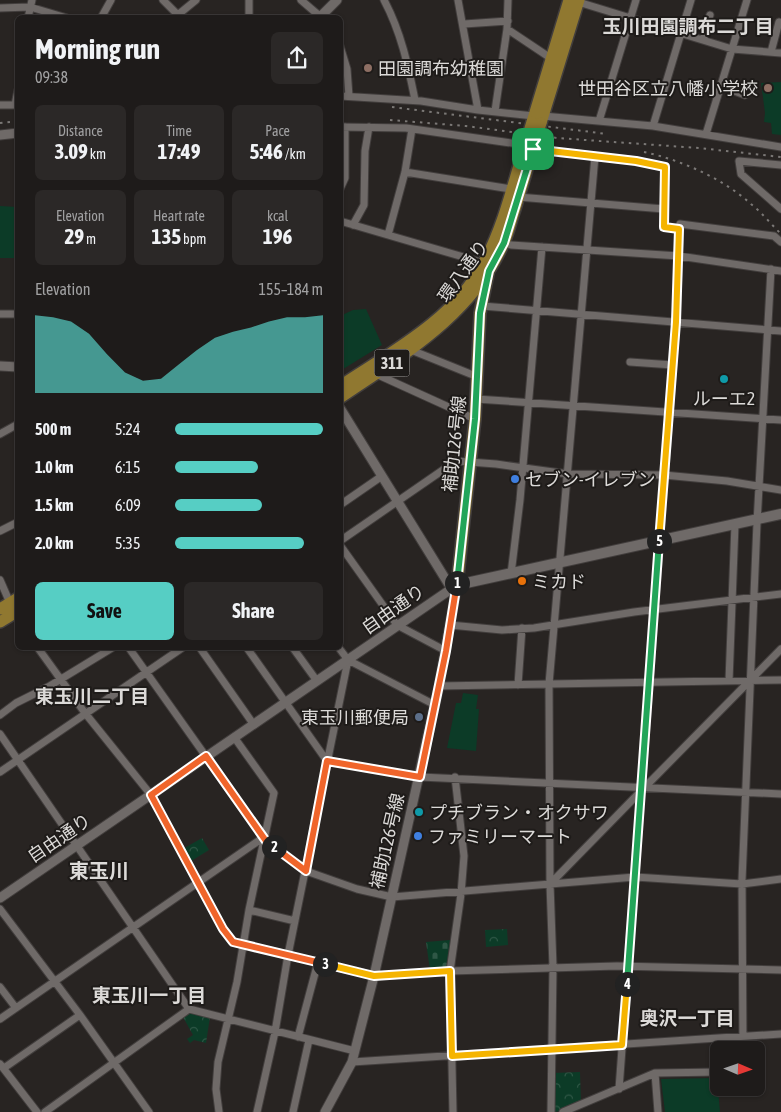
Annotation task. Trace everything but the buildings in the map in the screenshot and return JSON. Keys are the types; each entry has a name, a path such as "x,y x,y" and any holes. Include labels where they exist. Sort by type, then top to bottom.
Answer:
{"main road":[{"name":"環八通り","path":"538,119 552,59 576,1"},
{"name":"環八通り","path":"343,384 429,326 463,293 504,243 515,193 576,1"},
{"name":"環八通り","path":"343,396 411,350 453,315 471,296 486,267 498,230 515,193"},
{"name":"補助126号線","path":"454,587 471,461 478,377 480,313 486,267"},
{"name":"自由通り","path":"454,587 781,514"},
{"path":"0,622 13,608"}],"street":[{"path":"103,15 111,0"},
{"path":"163,0 176,15"},
{"path":"178,15 196,0"},
{"path":"249,0 249,15"},
{"path":"301,0 318,15"},
{"path":"322,15 337,0"},
{"path":"384,0 397,27 415,100"},
{"path":"458,0 464,24 478,110"},
{"path":"495,111 507,25 508,0"},
{"path":"599,121 636,0"},
{"path":"653,126 691,0"},
{"path":"706,134 747,0"},
{"path":"576,1 732,49 781,53"},
{"path":"0,8 31,3 60,15"},
{"path":"703,40 710,15"},
{"path":"771,52 779,22"},
{"path":"464,24 507,25 552,59"},
{"path":"343,55 347,68 349,96"},
{"path":"720,86 745,95"},
{"path":"343,96 415,100 538,119 599,121 653,126 781,147"},
{"path":"0,105 15,105"},
{"path":"343,182 345,178 343,127 412,129 530,143 665,167 664,227 679,229"},
{"path":"353,225 364,205 365,151 369,127"},
{"path":"388,235 405,172 412,129"},
{"path":"0,134 15,133"},
{"path":"551,1112 553,967 550,884 549,684 595,156"},
{"path":"781,165 739,161 741,174 781,209"},
{"path":"405,172 515,193 591,203 664,209"},
{"path":"343,223 388,235 486,267"},
{"path":"619,1089 643,788 676,322 679,229 680,224 723,229 774,236 781,242"},
{"path":"504,243 679,256 781,270"},
{"path":"511,574 523,467 542,247"},
{"path":"743,1041 742,884 759,486 771,269"},
{"path":"482,306 781,331"},
{"path":"0,314 15,314"},
{"path":"411,350 478,377"},
{"path":"630,362 673,365"},
{"path":"0,366 15,367"},
{"path":"376,374 475,419"},
{"path":"476,399 781,420"},
{"path":"343,413 454,587"},
{"path":"0,434 15,426"},
{"path":"343,538 456,460 568,474 664,475 781,490"},
{"path":"343,503 382,476"},
{"path":"0,531 15,524"},
{"path":"729,681 735,524"},
{"path":"343,550 397,626 446,651"},
{"path":"0,580 13,608"},
{"name":"補助126号線","path":"325,1112 352,1062 374,976 439,686 450,625 454,587"},
{"name":"自由通り","path":"0,898 454,587"},
{"path":"450,625 502,630 554,625 781,594"},
{"path":"518,685 522,628"},
{"path":"550,884 781,649"},
{"path":"40,650 85,713 151,795 228,937 233,942 374,976 553,967 628,966 781,970"},
{"path":"0,715 16,703 109,650"},
{"path":"130,650 266,841 306,871 357,889 392,897 635,877 742,884 781,879"},
{"path":"0,772 179,650"},
{"path":"201,650 254,725"},
{"path":"248,650 327,761 420,777 455,777 781,794"},
{"path":"294,650 317,682"},
{"path":"340,650 348,660 435,705"},
{"path":"257,1112 348,660"},
{"path":"439,686 781,680"},
{"path":"0,734 189,1009 355,1051"},
{"path":"218,1112 216,1089 218,1066 237,982 249,910 274,793 234,737"},
{"path":"453,1112 450,971 464,856 455,777"},
{"path":"0,1019 264,837"},
{"path":"0,909 80,1015 149,1112"},
{"path":"249,910 295,921"},
{"path":"298,1037 318,962"},
{"path":"0,987 16,1008"},
{"path":"45,1112 189,1009"},
{"path":"37,1112 2,1066 80,1015"},
{"path":"352,1062 781,1034"},
{"path":"293,1112 309,1040"},
{"path":"564,1112 655,1073 710,1072"},
{"path":"655,1073 658,1112"}],"green space":[{"path":"781,82 781,135 772,134 771,123 764,122 765,113 761,83"},
{"path":"0,206 15,207 15,258 0,258"},
{"path":"366,309 382,345 343,369 343,315 353,310"},
{"path":"463,693 478,695 476,751 447,748 456,703 461,703"},
{"path":"202,838 209,850 188,863 181,850"},
{"path":"507,929 508,945 486,947 485,930"},
{"path":"450,940 447,969 430,970 426,942"},
{"path":"190,1012 210,1017 206,1043 194,1040 190,1043 187,1039 193,1035 183,1017"},
{"path":"580,1072 581,1105 555,1112 552,1073"},
{"path":"710,1078 710,1096 719,1096 720,1112 665,1112 661,1079"}],"railway":[{"path":"392,107 607,134"},
{"path":"390,120 466,126 557,138 699,148 781,157"},
{"path":"0,123 10,122"},
{"path":"644,152 686,165 714,178 755,207 781,234"}],"place":[{"name":"田園調布幼稚園","path":"368,68"},
{"name":"世田谷区立八幡小学校","path":"768,88"},
{"name":"ルーエ2","path":"724,379"},
{"name":"セブン-イレブン","path":"515,479"},
{"name":"ミカド","path":"522,581"},
{"name":"東玉川郵便局","path":"419,717"},
{"name":"プチブラン・オクサワ","path":"419,812"},
{"name":"ファミリーマート","path":"418,836"}],"district":[{"name":"玉川田園調布二丁目","path":"688,26"},
{"name":"東玉川二丁目","path":"92,696"},
{"name":"東玉川","path":"99,870"},
{"name":"東玉川一丁目","path":"149,995"},
{"name":"奥沢一丁目","path":"687,1018"}],"route":[{"path":"533,149 636,161 665,167 664,227 679,229 676,322 625,1018 622,1045 452,1056 450,971 374,976 233,942 223,929 151,795 206,756 266,841 306,871 327,761 420,777 446,651 457,585 475,419 480,313 489,271 504,243 533,149"}]}
